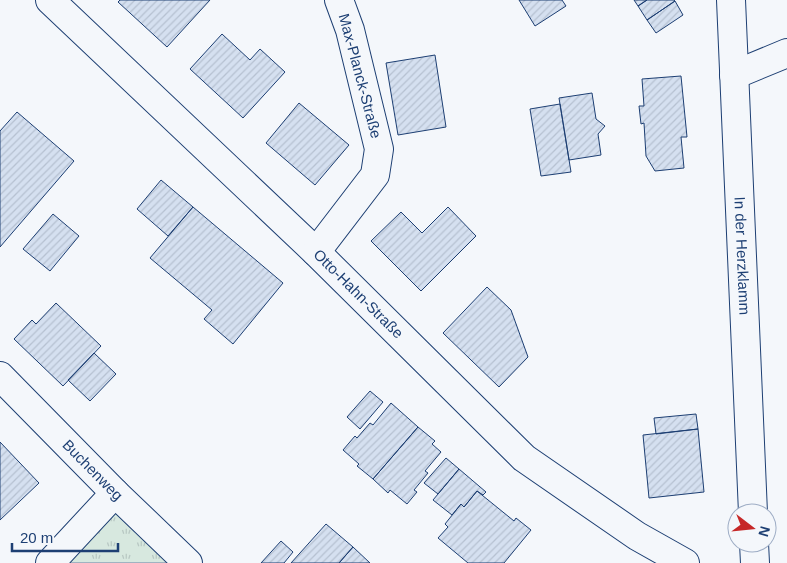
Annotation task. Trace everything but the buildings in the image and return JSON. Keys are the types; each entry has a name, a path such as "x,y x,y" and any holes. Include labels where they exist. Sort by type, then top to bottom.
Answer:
{"street":[{"name":"Otto-Hahn-Straße","path":"50,0 316,252 524,458 637,536 685,563"},
{"name":"Max-Planck-Straße","path":"316,252 375,175 379,149 350,30 339,0"},
{"name":"In der Herzklamm","path":"731,0 753,503"},
{"path":"734,75 787,52"},
{"name":"Buchenweg","path":"0,376 115,493 188,563"},
{"path":"50,563 115,493"}],"green space":[{"path":"115,493 188,563 50,563"}]}
